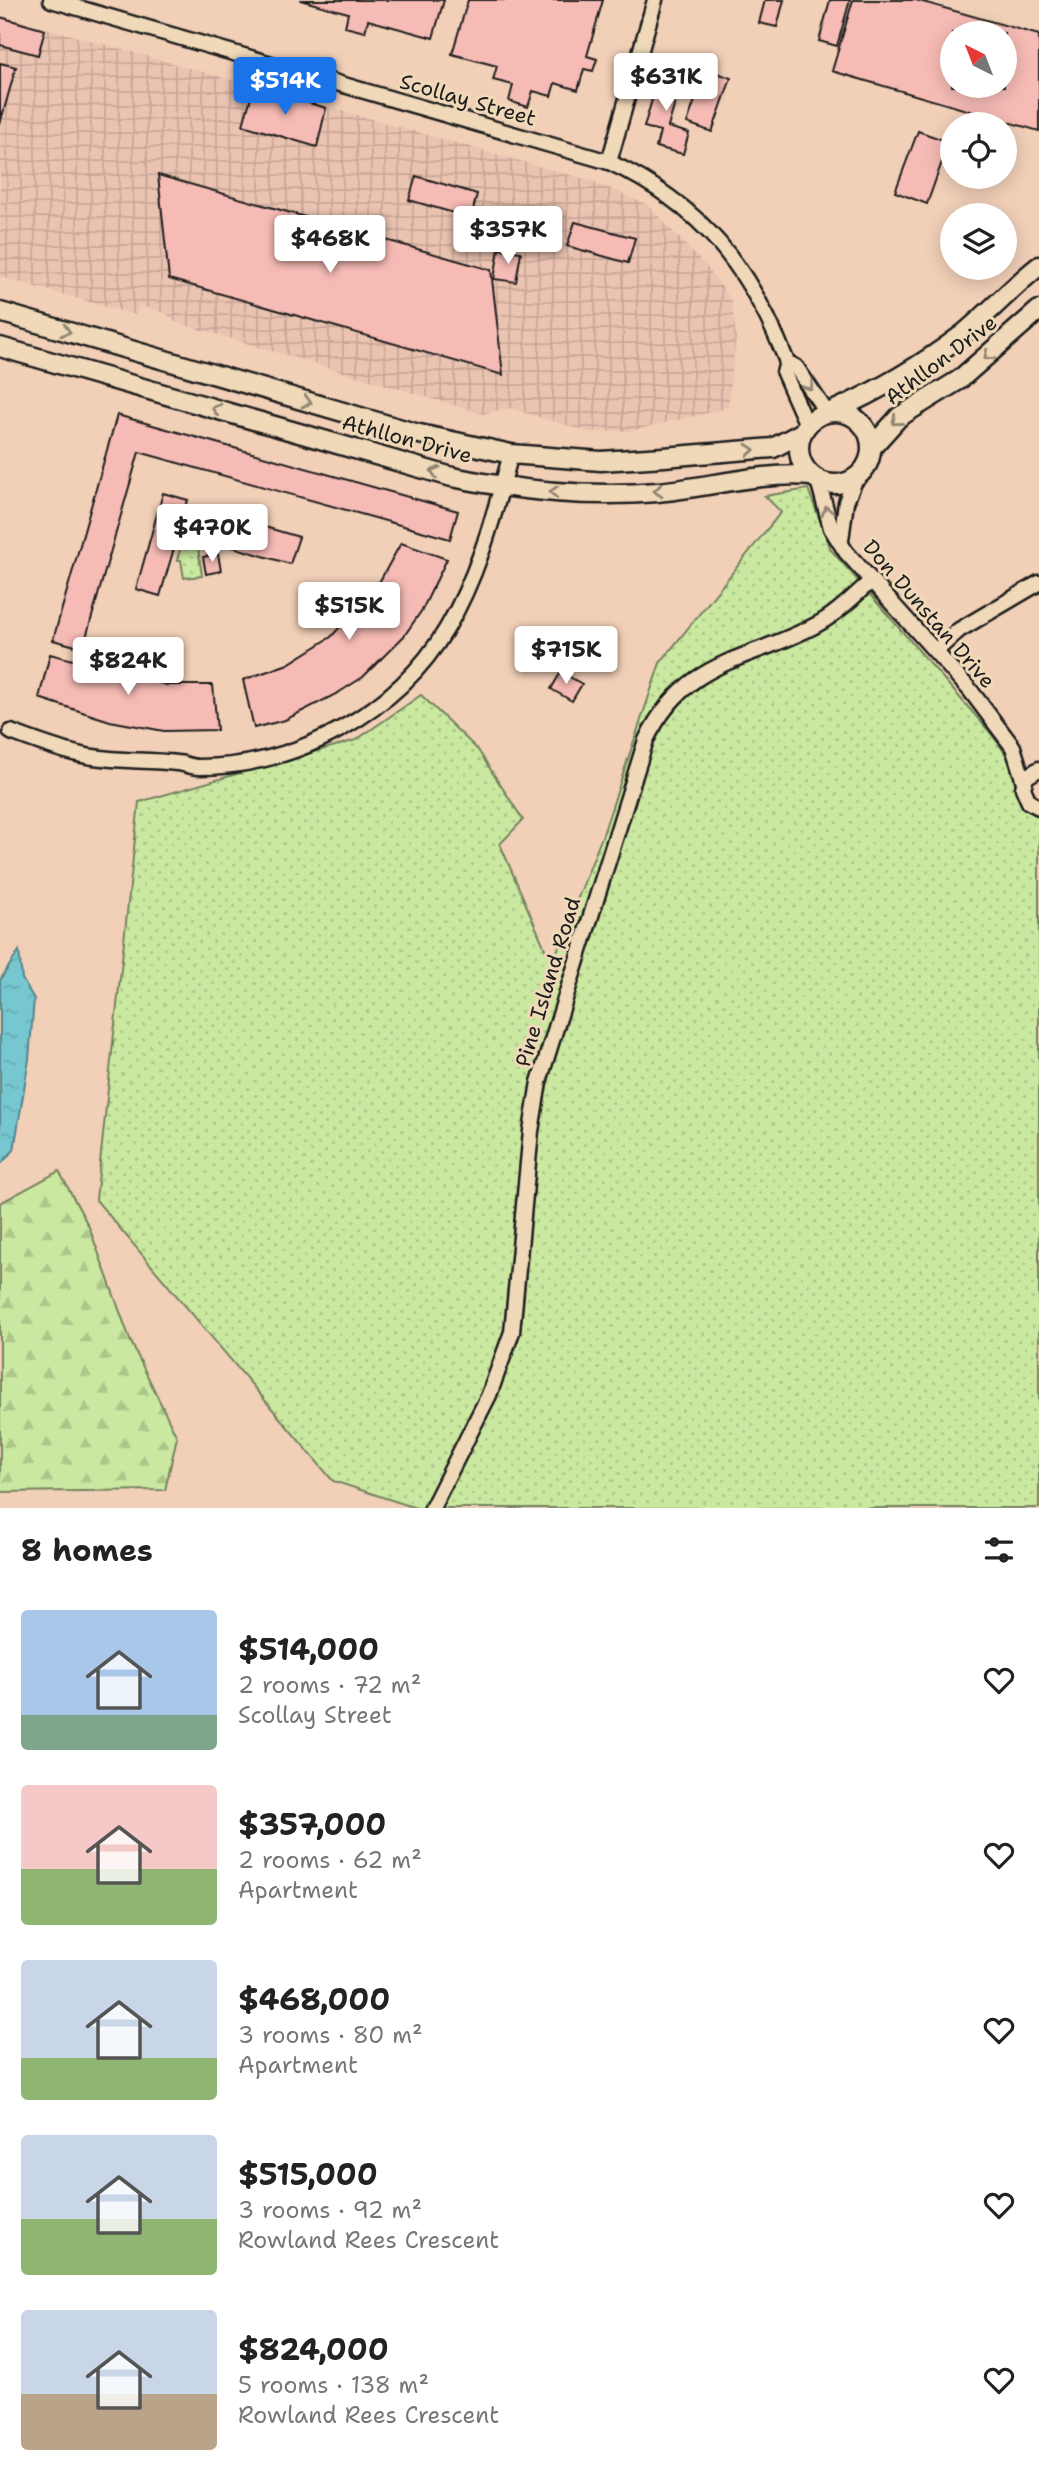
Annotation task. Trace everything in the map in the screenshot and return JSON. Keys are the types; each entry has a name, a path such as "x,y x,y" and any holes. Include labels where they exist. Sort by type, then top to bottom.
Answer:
{"main road":[{"name":"Athllon Drive","path":"829,413 886,386 932,356 963,333 1039,266"},
{"name":"Athllon Drive","path":"872,447 899,417 958,380 1039,310"},
{"name":"Athllon Drive","path":"0,312 415,433 511,454 601,461 773,449 805,428"},
{"name":"Athllon Drive","path":"0,347 452,477 501,487 606,494 658,492 775,473 815,478"},
{"path":"829,413 846,413 861,422 872,447 868,464 856,478 840,484 815,478 800,455 805,428 829,413"}],"street":[{"name":"Scollay Street","path":"51,0 608,162 660,189 687,209 711,232 753,288 788,362 796,368 829,413"},
{"path":"608,162 655,0"},
{"name":"Scollay Street","path":"788,362 784,373 805,428"},
{"path":"11,732 86,756 177,763 194,767 228,765 273,757 318,741 359,718 388,696 416,668 440,638 475,569 511,454"},
{"name":"Don Dunstan Drive","path":"815,478 831,528 841,540 846,552 937,650 1013,747 1039,767"},
{"name":"Don Dunstan Drive","path":"841,540 846,502 856,478"},
{"name":"Pine Island Road","path":"432,1508 489,1395 513,1332 531,1131 539,1082 646,740 669,702 702,673 815,626 839,610 871,581"},
{"path":"937,650 959,631 1039,583"},
{"name":"Don Dunstan Drive","path":"1013,747 1026,798 1039,807"},
{"path":"1024,782 1030,773 1039,767"}],"shaded area":[{"path":"0,15 592,181 648,205 710,271 732,301 736,338 728,408 631,431 588,432 509,408 483,414 175,322 167,314 139,305 136,315 0,277"}],"green space":[{"path":"808,489 831,550 994,738 1010,763 1019,800 1039,817 1039,1508 416,1508 333,1481 96,1200 139,802 356,740 421,695 478,750 523,820 500,844 546,951 556,954 603,834 660,663 781,512 765,496"},
{"path":"182,543 198,547 202,576 184,578 181,560 177,560"},
{"path":"59,1171 89,1227 131,1342 177,1437 165,1490 0,1492 0,1203"}],"water":[{"path":"19,951 22,979 34,999 29,1059 14,1150 0,1165 0,980"}],"building":[{"path":"300,0 444,0 433,38 368,20 365,32 345,27 348,13"},
{"path":"468,0 603,0 587,56 597,59 593,71 584,69 578,90 555,83 551,96 533,91 528,107 509,101 513,85 493,80 497,66 452,54"},
{"path":"765,0 784,0 777,27 759,23"},
{"path":"830,0 850,0 837,46 819,41"},
{"path":"853,0 916,0 990,21 940,21 940,98 1017,98 1017,29 1039,35 1039,131 1017,125 1017,112 973,112 832,71"},
{"path":"0,17 45,30 38,55 0,45"},
{"path":"0,63 16,67 0,124"},
{"path":"661,69 683,75 668,127 689,133 683,154 656,147 660,131 644,127"},
{"path":"706,69 731,78 712,132 687,123"},
{"path":"254,87 326,108 317,147 243,125"},
{"path":"918,131 940,139 940,167 927,204 895,192"},
{"path":"158,175 491,270 503,375 169,279"},
{"path":"416,176 477,194 471,218 409,200"},
{"path":"575,222 635,238 628,263 567,246"},
{"path":"499,249 521,252 516,282 494,279"},
{"path":"117,415 458,511 450,539 139,452 83,648 53,640"},
{"path":"163,493 188,500 160,596 136,589"},
{"path":"207,510 299,537 290,564 199,537"},
{"path":"401,543 447,559 422,610 404,636 363,677 338,693 285,720 254,728 243,680 288,664 331,637 377,586"},
{"path":"218,554 221,571 206,574 203,557"},
{"path":"50,654 167,685 213,685 217,730 164,731 110,721 39,698"},
{"path":"561,672 582,684 572,701 551,689"}]}
